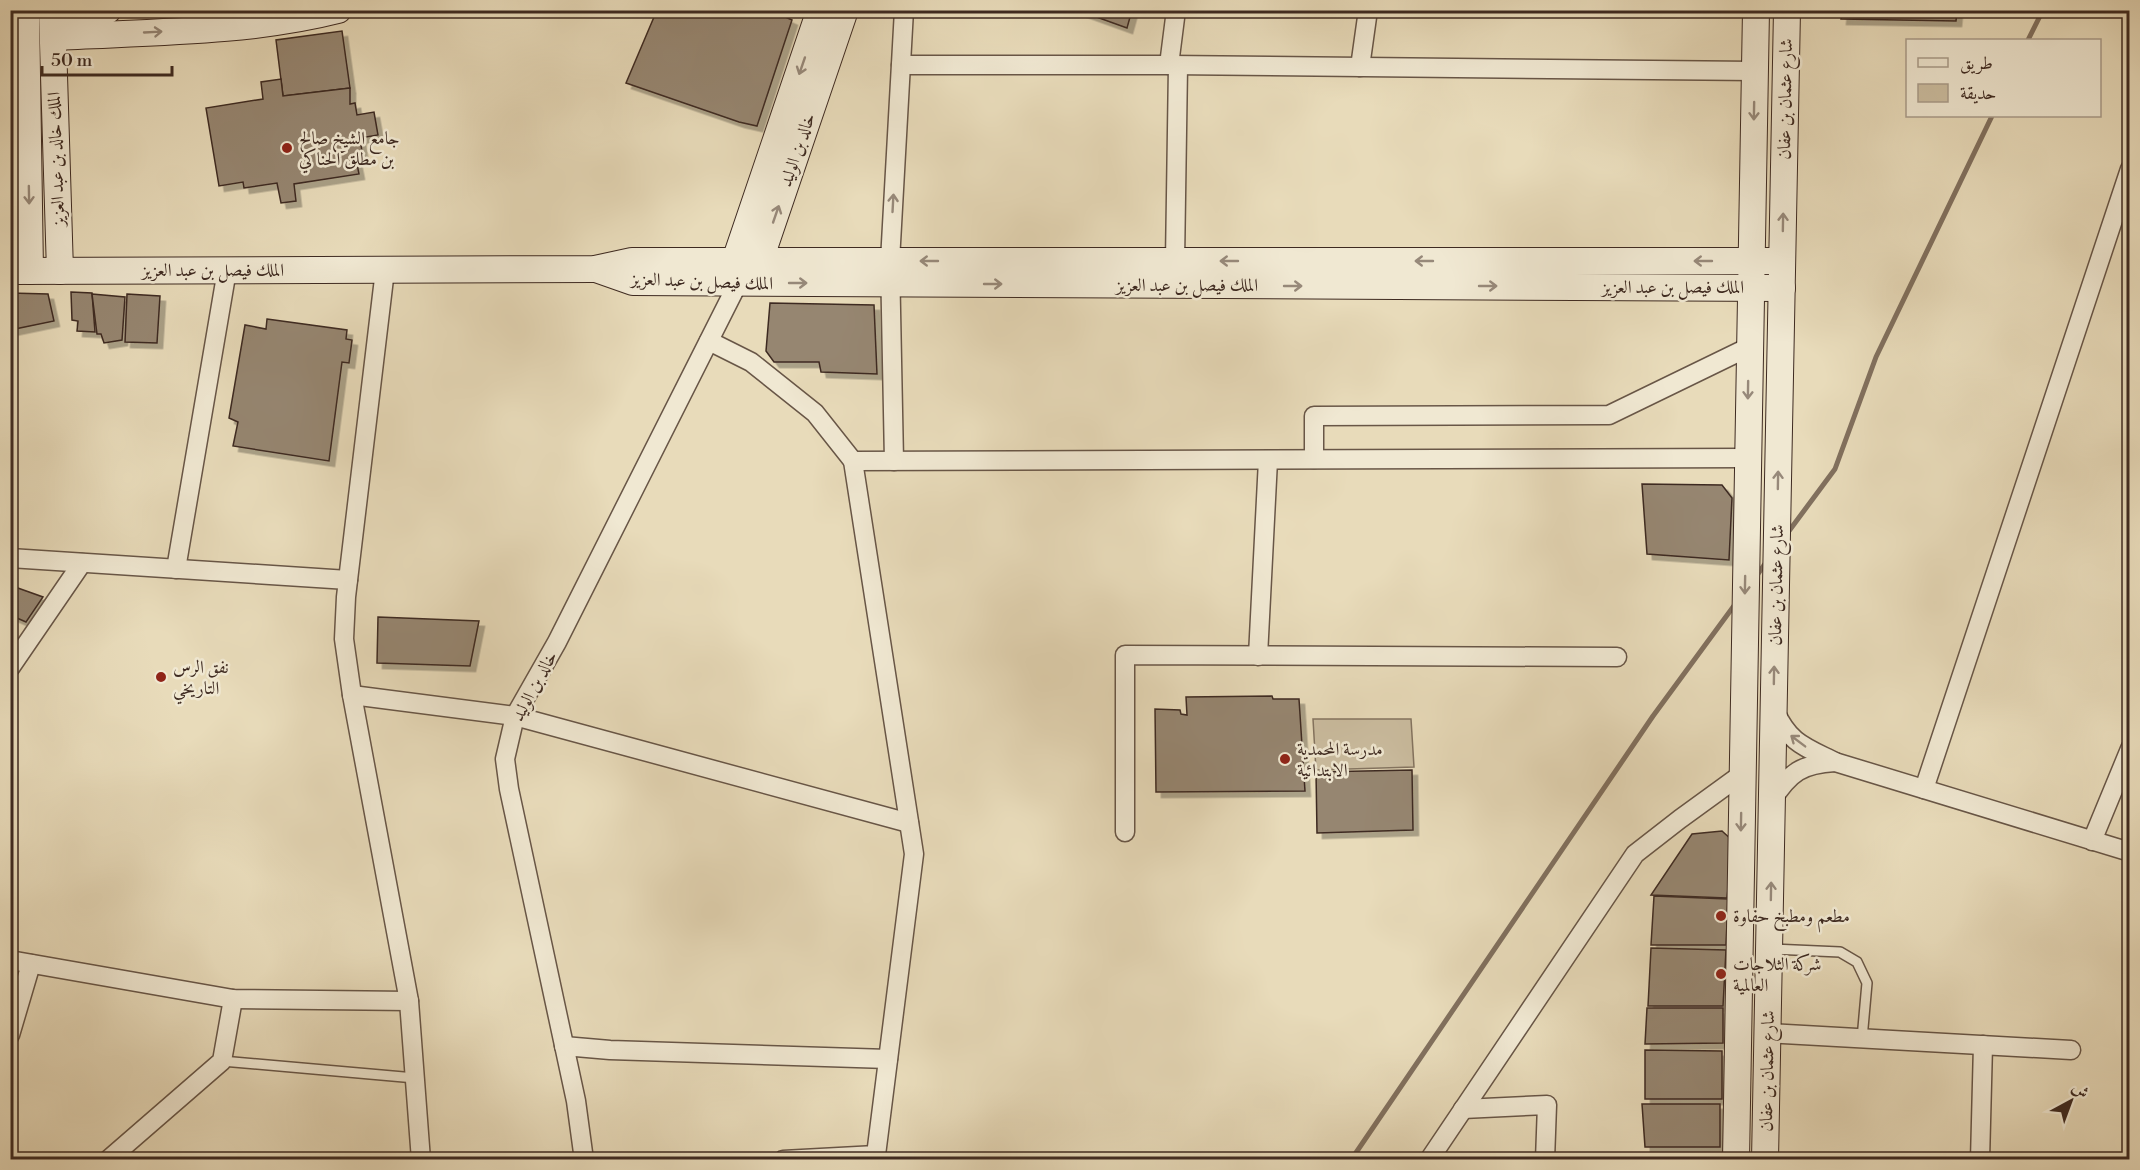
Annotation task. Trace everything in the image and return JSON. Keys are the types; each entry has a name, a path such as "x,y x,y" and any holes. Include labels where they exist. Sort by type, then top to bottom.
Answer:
{"street":[{"name":"الملك خالد بن عبد العزيز","path":"20,271 26,10"},
{"path":"53,21 108,10"},
{"path":"53,21 249,26 306,19 338,10"},
{"name":"خالد بن الوليد","path":"744,269 738,252 820,10"},
{"name":"خالد بن الوليد","path":"584,1160 576,1101 509,789 505,759 515,716 557,642 744,269 762,254 845,10"},
{"path":"894,461 890,273 904,10"},
{"path":"1175,261 1173,65 1176,10"},
{"path":"1360,67 1368,10"},
{"name":"شارع عثمان بن عفان","path":"1736,1160 1756,10"},
{"name":"شارع عثمان بن عفان","path":"1765,1160 1787,10"},
{"name":"الملك خالد بن عبد العزيز","path":"53,21 60,271"},
{"path":"901,65 1755,70"},
{"path":"1924,789 2130,169"},
{"name":"الملك فيصل بن عبد العزيز","path":"20,271 595,269 632,261 744,269 890,273 1782,288"},
{"name":"الملك فيصل بن عبد العزيز","path":"890,273 1175,261 1782,261"},
{"path":"176,569 227,270"},
{"path":"385,270 348,580 344,639 352,695 409,1001 421,1160"},
{"path":"709,341 751,362 815,413 853,461 914,854 876,1155 783,1160"},
{"path":"1314,459 1314,416 1609,415 1749,347"},
{"path":"853,461 1748,458"},
{"path":"1258,656 1268,460"},
{"path":"10,558 348,580"},
{"path":"10,668 82,563"},
{"path":"1125,832 1125,655 1617,657"},
{"path":"352,695 515,716 909,823"},
{"path":"1774,706 1782,726 1793,740 1835,762 2130,852"},
{"path":"2092,841 2130,749"},
{"path":"1772,800 1783,784 1799,771 1812,764 1835,762"},
{"path":"1429,1160 1635,854 1742,774"},
{"path":"10,960 233,999 409,1001"},
{"path":"10,1035 31,964"},
{"path":"108,1160 222,1060 233,999"},
{"path":"1767,1033 2071,1050"},
{"path":"1980,1160 1983,1045"},
{"path":"564,1046 610,1050 888,1059"},
{"path":"1463,1109 1547,1105 1545,1160"}],"lane":[{"path":"1770,949 1840,952 1857,962 1867,983 1862,1039"},
{"path":"222,1060 415,1078"}],"green space":[{"path":"1313,719 1411,719 1414,767 1316,770"}],"building":[{"path":"657,10 763,10 792,20 757,126 739,122 626,83"},
{"path":"1077,10 1132,10 1127,28"},
{"path":"1842,10 1957,10 1956,21 1841,19"},
{"path":"16,21 21,100 10,107 10,24"},
{"path":"342,31 350,88 283,96 276,40"},
{"name":"جامع الشيخ صالح بن مطلق الحناكي","path":"281,79 283,96 350,88 350,104 355,103 357,115 374,112 378,135 360,138 363,158 356,159 359,174 294,184 296,201 281,203 277,183 244,188 243,182 219,186 206,108 263,99 261,82"},
{"path":"15,124 19,206 10,202 10,126"},
{"path":"20,220 21,240 15,247 10,247 10,221"},
{"path":"71,292 92,293 95,332 77,331 78,321 72,320"},
{"path":"10,293 48,294 54,321 10,330"},
{"path":"92,294 125,297 122,340 104,343 101,334 97,334"},
{"path":"127,294 160,296 157,343 125,342"},
{"path":"770,303 874,305 877,374 821,372 819,362 774,362 766,351"},
{"path":"267,319 347,330 346,339 352,340 349,363 342,362 329,461 233,446 238,422 229,418 245,325 266,329"},
{"path":"1642,484 1722,485 1732,498 1729,560 1647,554"},
{"path":"15,587 43,597 26,622 10,615 10,591 13,592"},
{"path":"378,617 479,621 470,666 377,663"},
{"path":"1272,696 1273,699 1299,699 1305,791 1156,792 1155,709 1180,710 1181,714 1187,715 1186,697"},
{"path":"1412,770 1413,830 1317,833 1316,772"},
{"path":"1722,831 1733,841 1727,898 1651,895 1692,834"},
{"path":"1654,896 1728,899 1726,945 1651,945"},
{"path":"1651,948 1726,950 1723,1006 1648,1006"},
{"path":"1647,1008 1723,1008 1723,1043 1645,1044"},
{"path":"1645,1050 1722,1051 1722,1099 1645,1099"},
{"path":"1642,1104 1720,1104 1720,1147 1645,1147"}],"waterway":[{"path":"2028,39 2043,10"},
{"path":"1786,535 1835,469 1876,357 1992,117"},
{"path":"1755,578 1767,561"},
{"path":"1351,1160 1653,716 1736,603"}],"place":[{"name":"جامع الشيخ صالح بن مطلق الحناكي","path":"287,148"},
{"name":"نفق الرس التاريخي","path":"161,677"},
{"name":"مدرسة المحمدية الابتدائية","path":"1285,759"},
{"name":"مطعم ومطبخ حفاوة","path":"1721,916"},
{"name":"شركة الثلاجات العالمية","path":"1721,974"}]}
